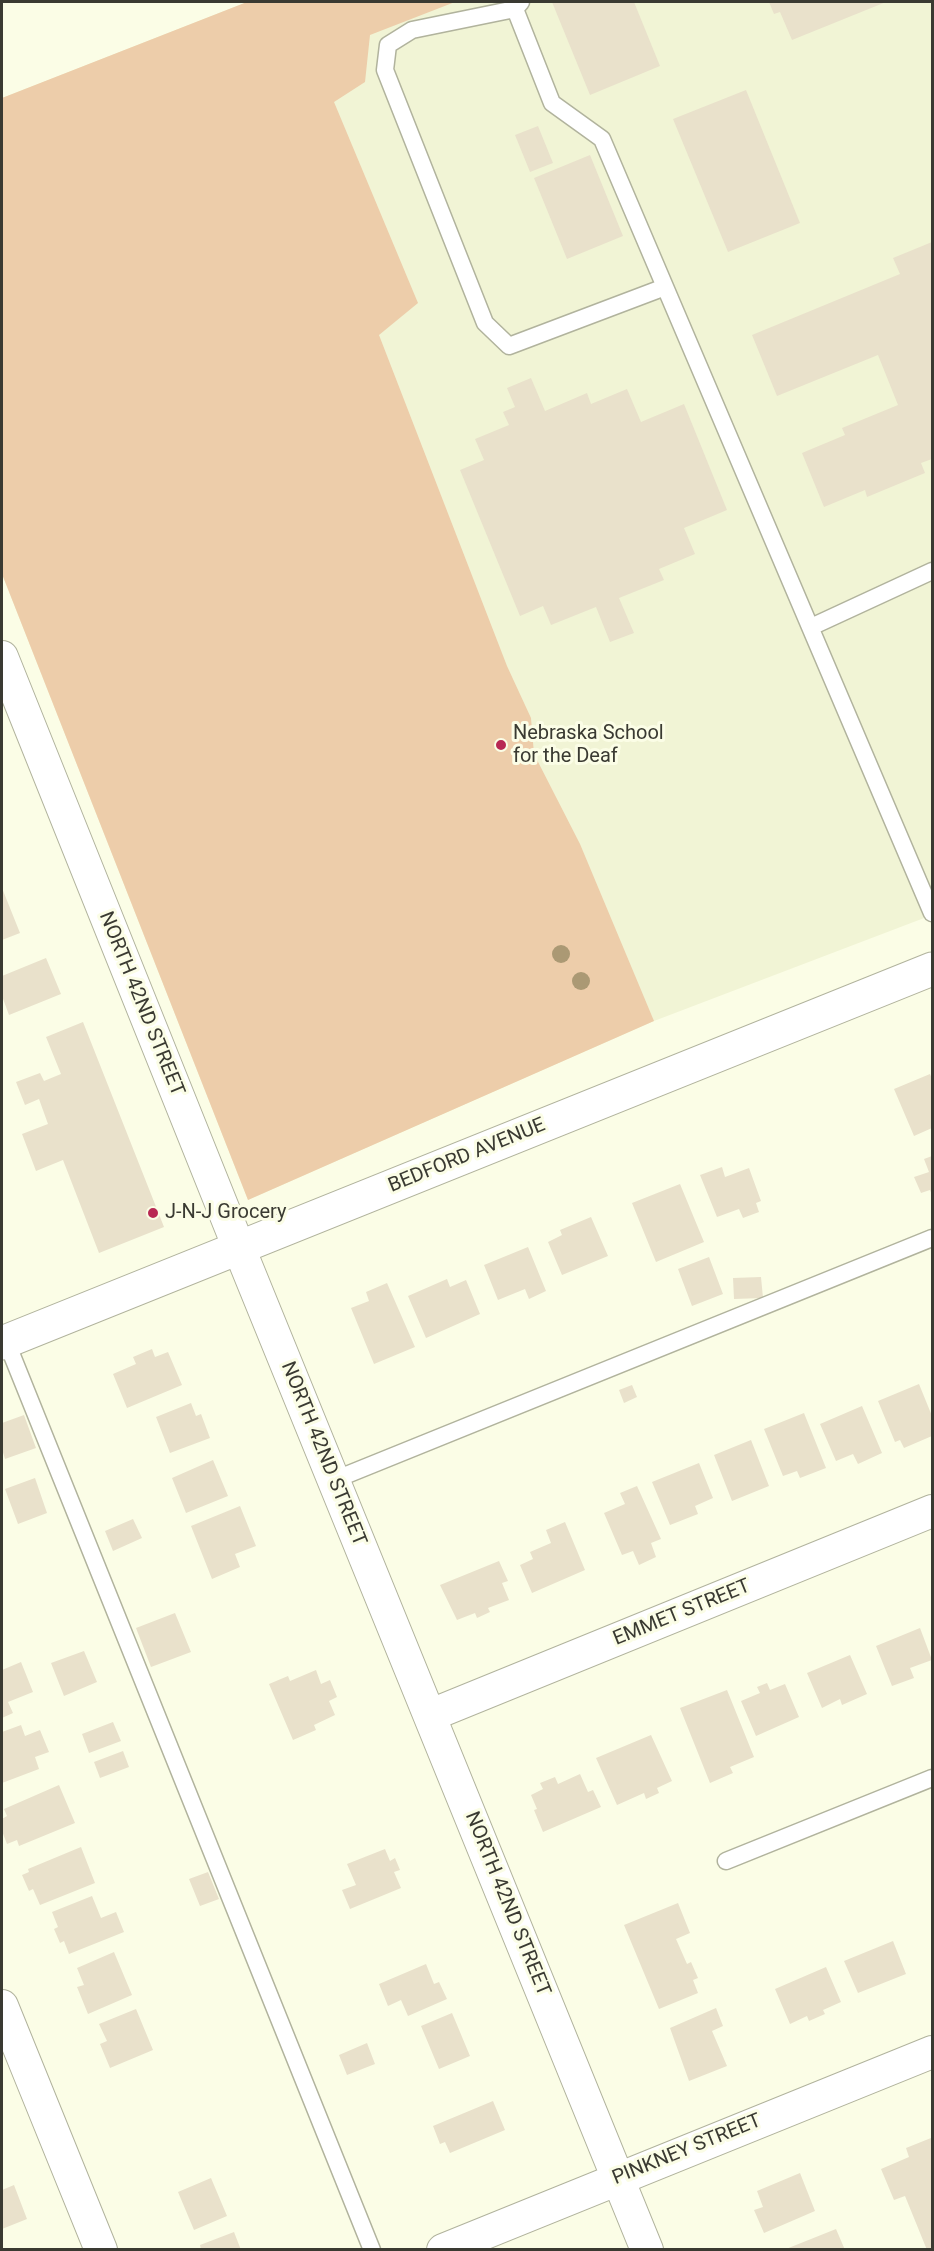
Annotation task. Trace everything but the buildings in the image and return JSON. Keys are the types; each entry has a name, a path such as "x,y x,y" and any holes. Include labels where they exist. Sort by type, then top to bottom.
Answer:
{"street":[{"name":"NORTH 42ND STREET","path":"2,657 239,1248 647,2250"},
{"name":"BEDFORD AVENUE","path":"3,1337 239,1248 933,969"},
{"name":"EMMET STREET","path":"430,1715 933,1511"},
{"path":"2,2006 101,2250"},
{"name":"PINKNEY STREET","path":"442,2250 933,2052"}],"lane":[{"path":"665,287 509,346 485,323 385,70 388,45 412,30 518,5 552,103 602,140 811,627 933,913"},
{"path":"811,627 933,571"},
{"path":"334,1480 933,1238"},
{"path":"3,1337 372,2250"},
{"path":"726,1861 933,1778"}],"shaded area":[{"name":"Nebraska School for the Deaf","path":"247,2 932,2 932,915 654,1021 248,1200 2,574 2,98"},
{"path":"247,2 455,2 370,35 365,82 334,102 418,303 379,335 507,666 531,718 534,754 580,844 654,1021 248,1200 2,574 2,98"}],"place":[{"name":"Nebraska School for the Deaf","path":"501,745"},
{"name":"J-N-J Grocery","path":"153,1213"}]}
